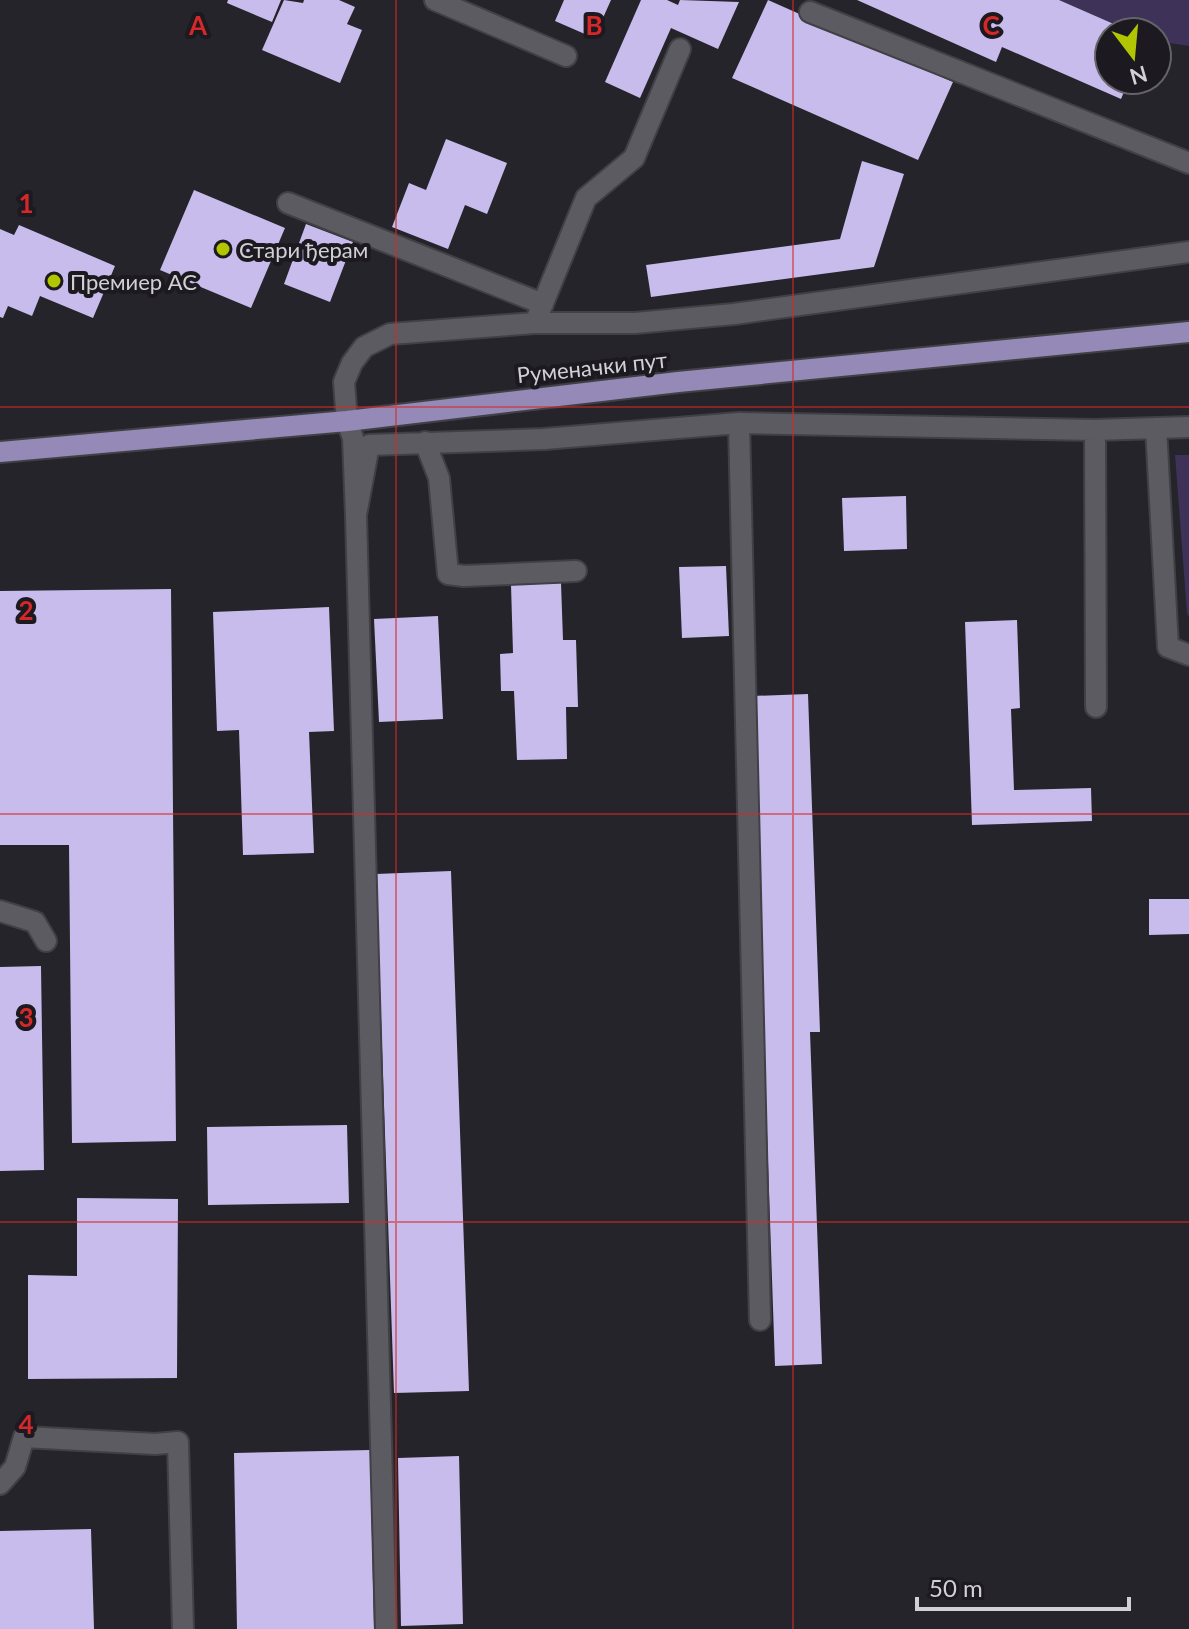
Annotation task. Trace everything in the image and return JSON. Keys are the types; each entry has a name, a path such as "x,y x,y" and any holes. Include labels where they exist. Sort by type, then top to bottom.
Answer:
{"main road":[{"name":"Руменачки пут","path":"0,452 347,421 678,382 1189,332"}],"street":[{"path":"435,0 566,56"},
{"path":"810,12 1189,163"},
{"path":"539,313 586,198 634,158 680,49"},
{"path":"288,203 539,313 635,323 734,314 1189,252"},
{"path":"386,1629 356,515 353,438 344,397 347,373 364,347 377,339 404,331 475,329 539,313"},
{"path":"356,515 369,445 544,439 739,423 1095,430 1189,427"},
{"path":"739,423 760,1320"},
{"path":"1156,428 1168,647 1189,655"},
{"path":"1095,430 1096,707"},
{"path":"425,442 439,478 448,574 576,571"},
{"path":"0,911 35,922 46,941"},
{"path":"0,1484 15,1467 24,1437 155,1444 178,1442 183,1629"}],"shaded area":[{"path":"1059,0 1189,0 1189,46 1173,44 1173,16 1096,16"},
{"path":"1175,455 1189,455 1189,617 1187,613"}],"building":[{"path":"228,0 281,0 272,22 227,3"},
{"path":"284,0 303,3 304,0 339,0 355,7 347,24 362,30 340,83 262,50"},
{"path":"564,0 611,0 594,38 555,21"},
{"path":"641,0 667,0 678,5 680,0 739,2 718,49 671,28 640,98 605,82"},
{"path":"768,0 953,82 918,160 732,78"},
{"path":"857,0 1059,0 1096,16 1093,16 1093,87 1002,47 996,62"},
{"path":"446,139 507,163 487,214 465,205 448,249 392,227 409,183 426,190"},
{"path":"862,161 904,174 874,267 651,297 646,265 840,239"},
{"name":"Стари ђерам","path":"194,190 285,228 251,308 160,270"},
{"path":"306,224 353,242 330,302 284,284"},
{"name":"Премиер АС","path":"19,225 115,266 93,318 40,296 32,316 8,306 3,318 0,317 0,229 14,235"},
{"path":"906,496 907,549 844,551 842,498"},
{"path":"726,566 729,636 682,638 679,567"},
{"path":"561,583 563,640 576,640 578,707 566,707 567,759 517,760 514,691 501,691 500,654 513,653 511,585"},
{"path":"171,589 176,1141 72,1143 69,845 0,845 0,591"},
{"path":"329,607 334,731 309,732 314,853 243,855 239,730 217,731 213,612"},
{"path":"438,616 443,719 379,722 374,619"},
{"path":"1017,620 1020,708 1011,709 1014,790 1091,788 1092,821 972,825 965,622"},
{"path":"808,694 820,1032 810,1032 822,1364 775,1366 752,696"},
{"path":"451,871 469,1391 394,1393 376,874"},
{"path":"1149,899 1189,899 1189,934 1149,935"},
{"path":"41,966 44,1170 0,1171 0,967"},
{"path":"347,1125 349,1203 208,1205 207,1127"},
{"path":"77,1198 178,1199 177,1378 28,1379 28,1275 77,1276"},
{"path":"370,1450 374,1629 237,1629 234,1453"},
{"path":"459,1456 463,1624 401,1626 398,1458"},
{"path":"91,1529 94,1629 0,1629 0,1531"}],"place":[{"name":"Стари ђерам","path":"223,249"},
{"name":"Премиер АС","path":"54,281"}]}
